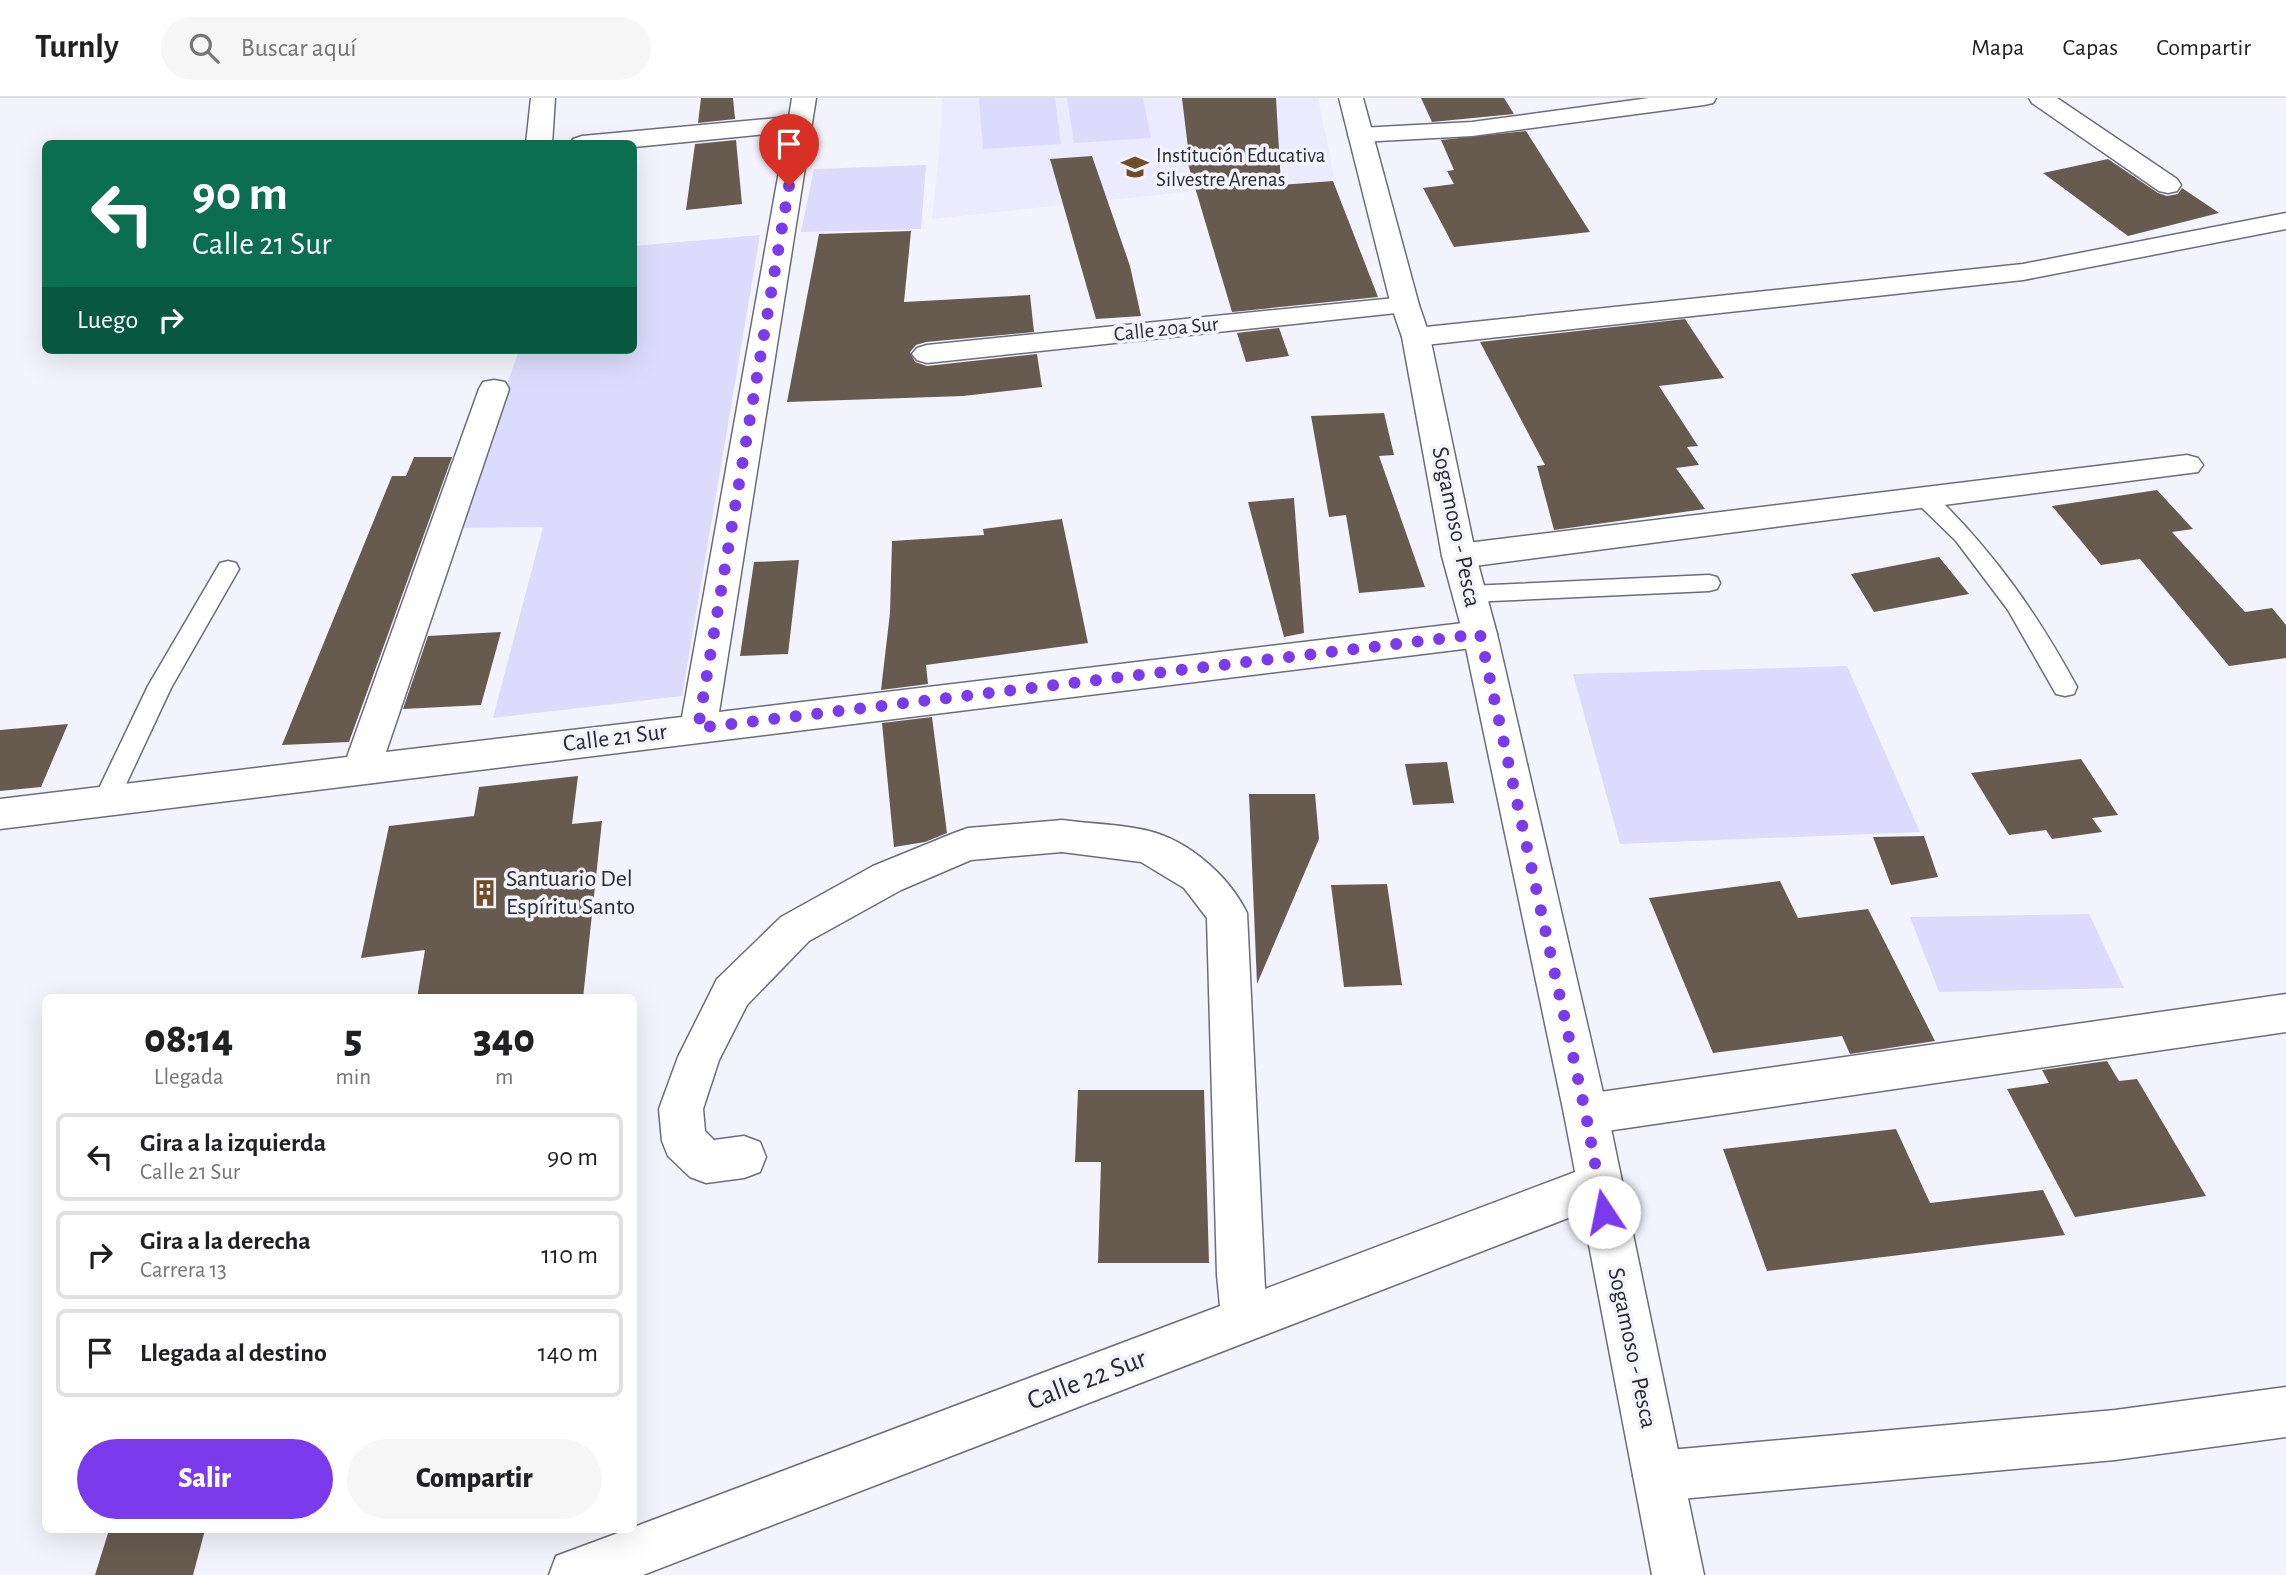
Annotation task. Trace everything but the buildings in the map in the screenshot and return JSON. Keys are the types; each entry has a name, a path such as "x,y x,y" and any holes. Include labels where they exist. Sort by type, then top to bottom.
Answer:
{"street":[{"path":"539,140 543,98"},
{"name":"Sogamoso - Pesca","path":"1351,98 1411,321 1464,575 1480,634 1586,1115 1678,1575"},
{"path":"1360,135 1472,129 1704,98"},
{"path":"2041,98 2168,185"},
{"path":"609,140 802,111 698,728"},
{"name":"Calle 20a Sur","path":"927,354 1411,321 2023,272 2286,221"},
{"path":"361,770 494,388"},
{"path":"1464,575 1925,498 2187,465"},
{"name":"Calle 21 Sur","path":"0,814 1480,634"},
{"path":"744,1157 706,1162 684,1141 681,1108 699,1057 732,992 795,929 887,878 968,844 1062,836 1149,847 1198,876 1227,913 1240,1275 1246,1320"},
{"path":"1586,1115 2286,1013"},
{"name":"Calle 22 Sur","path":"575,1575 1598,1185"},
{"path":"1658,1476 2115,1434 2286,1412"}],"lane":[{"path":"1925,498 1964,536 2016,604 2065,687"},
{"path":"106,801 160,686 228,569"},
{"path":"1464,575 1709,583"}],"shaded area":[{"name":"Institución Educativa Silvestre Arenas","path":"942,98 1318,98 1335,181 1196,191 932,219"},
{"path":"979,98 1055,98 1061,144 983,149"},
{"path":"1067,98 1143,98 1151,138 1074,143"},
{"path":"926,165 921,229 801,232 814,169"},
{"path":"760,235 682,696 493,718 543,527 457,528 518,354 637,354 637,246"},
{"path":"1847,666 1920,832 1620,844 1573,674"},
{"path":"2089,914 2124,988 1939,992 1910,917"}],"place":[{"name":"Institución Educativa Silvestre Arenas","path":"1135,167"},
{"name":"Santuario Del Espíritu Santo","path":"485,893"}],"route":[{"path":"789,186 698,728 1480,634 1586,1115 1604,1212"}]}
